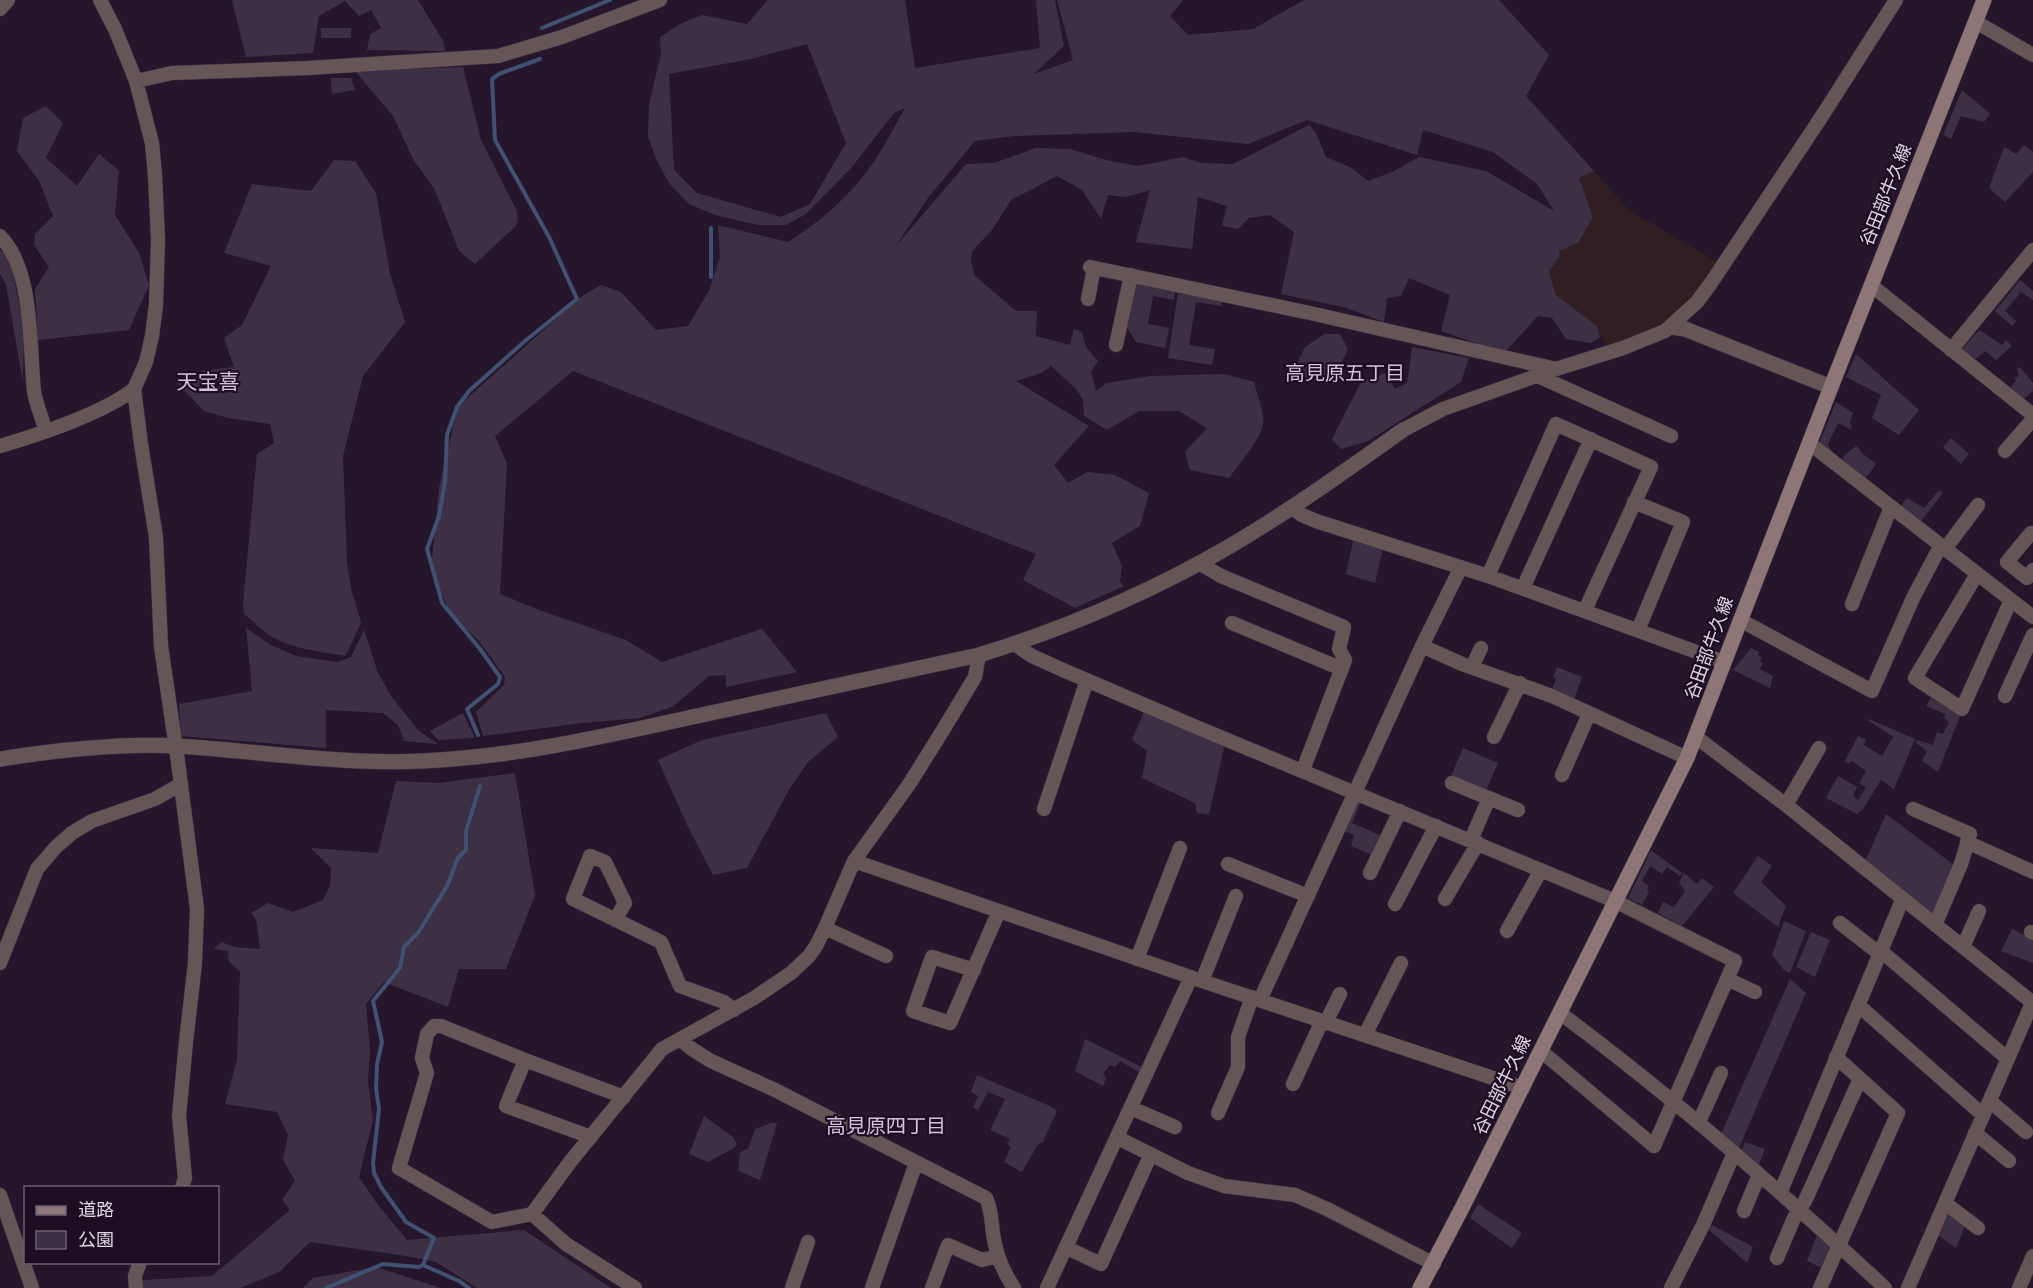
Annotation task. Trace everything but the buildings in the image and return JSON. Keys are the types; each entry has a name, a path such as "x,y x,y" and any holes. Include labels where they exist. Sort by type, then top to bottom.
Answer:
{"main road":[{"name":"谷田部牛久線","path":"1420,1288 1687,758 1984,0"}],"street":[{"path":"0,9 8,0"},
{"path":"0,446 46,431 124,397 134,389 146,362 152,336 158,284 152,143 136,81 115,29 100,0"},
{"path":"0,759 96,748 176,746 367,761 469,758 582,740 979,655 1014,644 1121,601 1199,563 1292,508 1403,430 1443,409 1623,348 1671,327 1697,302 1711,283 1896,0"},
{"path":"136,81 172,73 498,56 562,38 657,1"},
{"path":"1976,22 2033,55"},
{"path":"0,236 16,258 23,279 35,394 46,431"},
{"path":"1952,350 2033,250"},
{"path":"1088,299 1092,267 1311,313 1556,369"},
{"path":"1116,345 1131,275"},
{"path":"1871,285 2033,417 2005,451"},
{"path":"1671,327 1685,329 1831,387"},
{"path":"1538,376 1671,436"},
{"path":"134,389 156,537 161,646 197,909 197,938 180,1106 185,1178 183,1186"},
{"path":"1488,576 1556,424 1651,467 1585,610"},
{"path":"1523,588 1591,440"},
{"path":"1809,443 2033,617"},
{"path":"1634,502 1683,522 1638,630"},
{"path":"1740,620 1872,691 1914,598 1943,547 1978,505"},
{"path":"1852,604 1891,507"},
{"path":"1292,508 1316,521 1523,588 1724,662"},
{"path":"2033,535 2031,533 2007,562 2027,578 2033,570"},
{"path":"1199,563 1221,576 1344,627 1339,649 1345,660 1303,770"},
{"path":"1218,1113 1238,1067 1238,1037 1308,896 1354,792 1461,567"},
{"path":"1999,591 2016,570"},
{"path":"1977,574 1915,678 1962,709 2011,600"},
{"path":"1232,622 1342,669"},
{"path":"2005,696 2033,635"},
{"path":"1014,644 1032,656 1196,727 1615,901 1735,961 1654,1146 1541,1051"},
{"path":"1422,646 1472,667 1520,683 1687,758"},
{"path":"1472,667 1480,648"},
{"path":"624,1097 441,1026 430,1029 422,1058 427,1073 399,1168 492,1222 532,1214 662,1049 734,1010 791,973 816,946 854,861 904,792 944,730 975,677 979,655"},
{"path":"1044,809 1087,680"},
{"path":"1494,737 1520,683"},
{"path":"1562,775 1589,714"},
{"path":"1696,736 2033,1002 1908,1288"},
{"path":"1786,805 1819,748"},
{"path":"1452,783 1518,810"},
{"path":"0,963 37,869 56,847 72,833 92,821 155,799 181,784"},
{"path":"1445,899 1474,842 1489,798"},
{"path":"1913,809 1970,834 1962,864 1935,925"},
{"path":"1370,873 1400,811"},
{"path":"1395,904 1436,826"},
{"path":"1967,842 2033,872"},
{"path":"1137,959 1180,848"},
{"path":"615,920 625,903 605,862 590,856 573,899 615,920 661,942 680,986 724,1002 734,1010"},
{"path":"854,861 1522,1088"},
{"path":"1228,864 1308,896"},
{"path":"1507,931 1541,870"},
{"path":"1047,1288 1131,1108 1236,896"},
{"path":"1780,1193 1903,898"},
{"path":"974,970 932,957 913,1011 950,1023 974,970 999,911"},
{"path":"1963,947 1979,911"},
{"path":"1840,923 1880,953 2008,1059"},
{"path":"825,928 886,956"},
{"path":"1365,1035 1401,963"},
{"path":"1727,979 1755,992"},
{"path":"1293,1084 1340,994"},
{"path":"1858,1005 1983,1115"},
{"path":"1560,1013 1699,1122 1800,1209 1886,1288"},
{"path":"680,1039 711,1060 775,1090 986,1198 998,1256 1014,1288"},
{"path":"1820,1288 1898,1113 1836,1058"},
{"path":"525,1060 506,1106 591,1137"},
{"path":"1699,1122 1721,1073"},
{"path":"1777,1258 1860,1079"},
{"path":"1990,1101 2026,1132"},
{"path":"1131,1108 1175,1127"},
{"path":"1975,1133 2009,1161"},
{"path":"1118,1138 1188,1173 1224,1186 1295,1195 1434,1264"},
{"path":"1671,1288 1703,1225 1734,1153"},
{"path":"1067,1248 1101,1264 1151,1154"},
{"path":"872,1288 916,1163"},
{"path":"1744,1211 1759,1175"},
{"path":"0,1195 24,1263"},
{"path":"1945,1203 1978,1228"},
{"path":"532,1214 566,1244 635,1288"},
{"path":"792,1288 808,1242"},
{"path":"932,1288 948,1245 982,1260 998,1256"},
{"path":"2019,1288 2033,1256"},
{"path":"24,1264 33,1288"},
{"path":"136,1288 135,1276 140,1264"}],"shaded area":[{"path":"1594,171 1629,210 1717,262 1696,297 1661,327 1607,348 1597,326 1556,295 1549,272 1560,255 1559,251 1578,243 1579,178"}],"green space":[{"path":"232,0 418,0 443,41 445,51 367,50 370,34 381,28 371,10 359,16 345,1 319,16 313,53 246,57"},
{"path":"768,0 905,0 915,68 1040,48 1036,0 1055,0 1064,46 1034,74 1073,60 1057,0 1183,0 1170,16 1188,35 1253,29 1304,0 1499,0 1549,55 1526,96 1594,171 1579,178 1593,217 1578,243 1559,251 1560,255 1549,272 1556,295 1597,326 1600,337 1591,343 1566,339 1552,318 1538,316 1504,353 1441,331 1450,295 1409,278 1401,296 1387,298 1384,322 1347,308 1281,294 1294,232 1270,215 1249,218 1238,229 1222,226 1227,206 1198,197 1192,249 1136,242 1150,190 1126,197 1108,195 1101,219 1082,190 1057,176 1011,200 992,230 972,251 971,262 975,276 1016,311 1037,311 1036,336 1070,345 1074,329 1082,332 1086,347 1098,361 1091,372 1096,391 1107,383 1151,376 1224,374 1254,382 1263,415 1262,430 1229,478 1190,470 1185,452 1207,428 1179,411 1139,411 1107,430 1084,416 1083,400 1076,389 1051,366 1041,373 1016,381 1089,426 1054,465 1068,483 1087,472 1115,475 1149,493 1140,526 1112,543 1122,566 1120,582 1124,586 1075,608 1023,580 1036,554 573,371 495,436 507,463 500,594 626,640 662,662 762,629 797,672 726,687 726,675 709,676 672,707 639,718 483,736 476,712 504,685 505,677 479,641 451,615 431,569 439,488 457,410 466,399 582,296 601,285 621,292 656,330 688,326 709,291 720,257 718,225 788,242 824,216 856,184 879,154 905,108 894,113 852,167 806,214 786,225 758,225 715,215 689,204 669,183 656,159 648,136 649,104 661,54 660,37 682,23 702,15 747,24","holes":["807,44 846,143 810,204 781,217 697,193 674,170 669,74 751,59","1307,120 1417,155 1423,130 1493,152 1537,184 1554,211 1486,171 1419,157 1392,172 1368,181 1352,168 1326,157 1315,131 1309,125 1233,164 1202,163 1183,157 1138,166 1106,160 1070,149 1036,148 994,163 966,164 895,247 928,198 975,141 1015,136 1135,132 1248,144"]},
{"path":"321,28 351,28 351,38 321,38"},
{"path":"463,67 481,140 516,209 518,219 516,226 475,264 459,251 434,188 414,161 393,116 355,71"},
{"path":"331,78 351,78 355,90 332,94"},
{"path":"1962,90 1990,114 1984,122 1961,116 1951,139 1943,135"},
{"path":"46,106 63,123 46,158 77,186 99,154 119,171 115,215 139,253 149,285 129,330 38,340 35,289 49,267 34,245 35,234 53,216 39,181 17,151 23,118"},
{"path":"2024,145 2033,152 2033,172 2005,202 1989,188 2004,147 2016,154"},
{"path":"334,160 355,161 376,193 390,274 405,322 363,376 343,456 347,562 351,589 361,622 345,656 284,643 266,633 244,614 243,604 257,454 274,443 270,424 228,418 204,411 176,382 194,372 234,367 224,338 242,325 271,266 224,253 252,184 311,191"},
{"path":"0,250 10,259 24,327 23,383 6,284 0,274"},
{"path":"2020,280 2033,291 2033,300 2021,292 2005,311 2016,321 2012,326 1995,311"},
{"path":"1134,283 1175,291 1174,300 1153,296 1148,324 1169,328 1165,348 1136,342 1126,326"},
{"path":"1178,293 1222,300 1221,306 1196,302 1189,345 1215,349 1212,365 1168,358"},
{"path":"1979,330 2002,345 2006,340 2012,346 1996,360 1985,351 1973,361 1960,351"},
{"path":"1324,334 1340,334 1348,349 1335,376 1310,382 1295,368 1305,347"},
{"path":"1412,347 1469,358 1461,382 1368,441 1341,449 1332,439 1361,382 1385,373 1395,389 1407,383"},
{"path":"1856,354 1919,410 1899,435 1872,418 1881,395 1846,377"},
{"path":"2020,367 2033,383 2033,391 2022,400 2010,390 2016,381 2015,378 2019,376 2017,369"},
{"path":"1836,402 1853,413 1850,422 1852,430 1838,423 1828,444 1833,454 1819,444"},
{"path":"1951,438 1969,454 1961,464 1943,447"},
{"path":"1857,446 1876,464 1865,479 1842,464 1845,455"},
{"path":"1939,490 1943,493 1921,521 1900,507 1907,498 1924,508"},
{"path":"1353,541 1383,549 1375,583 1346,574"},
{"path":"246,628 271,645 296,656 337,662 351,657 364,630 378,673 391,696 418,730 438,744 404,741 398,725 383,713 326,710 326,748 181,736 179,704 252,691"},
{"path":"1751,648 1759,652 1758,655 1762,658 1760,661 1763,663 1760,669 1773,676 1770,688 1733,670"},
{"path":"1557,667 1582,677 1574,699 1551,691 1556,679 1553,677"},
{"path":"1931,698 1960,716 1938,772 1922,761 1927,751 1916,743 1917,740 1933,745 1937,732 1943,734 1949,722 1944,718 1945,714 1926,706"},
{"path":"1144,712 1225,743 1209,815 1197,813 1195,803 1142,778 1147,751 1132,740"},
{"path":"463,713 475,738 438,740 430,731"},
{"path":"826,713 838,737 808,762 790,788 747,868 713,875 688,827 658,760 702,740"},
{"path":"1869,719 1915,739 1894,789 1881,780 1863,809 1857,814 1826,798 1838,776 1857,787 1853,796 1858,800 1866,788 1859,783 1866,771 1852,761 1849,763 1845,761 1858,736 1866,740 1864,745 1882,756 1893,737"},
{"path":"1463,748 1498,763 1485,793 1451,776"},
{"path":"515,773 535,895 506,969 459,969 448,1007 384,982 366,1004 370,1049 368,1082 373,1120 359,1177 378,1205 407,1240 524,1230 611,1288 477,1288 436,1262 310,1242 279,1272 240,1288 139,1288 138,1281 144,1280 212,1276 290,1210 282,1200 295,1181 283,1160 288,1135 277,1112 225,1104 237,1059 240,971 229,962 228,951 214,949 221,942 235,947 260,949 256,920 251,913 268,903 293,912 323,900 330,885 331,868 311,848 378,853 396,781 438,783"},
{"path":"1358,799 1362,800 1352,823 1382,836 1372,855 1351,846 1354,835 1344,831"},
{"path":"1886,814 1954,865 1932,917 1864,864"},
{"path":"1651,850 1682,873 1680,876 1667,867 1662,874 1650,866 1642,881 1649,886 1647,890 1649,892 1642,905 1628,898"},
{"path":"1758,856 1772,866 1761,882 1786,906 1778,927 1733,893"},
{"path":"1684,873 1697,884 1702,878 1714,887 1682,926 1658,913 1663,902 1674,907 1685,891 1679,883"},
{"path":"1784,921 1806,931 1790,973 1784,970 1772,955"},
{"path":"2012,929 2033,939 2033,963 2001,951"},
{"path":"1811,932 1830,940 1815,977 1796,967"},
{"path":"1790,979 1806,993 1738,1150 1721,1134"},
{"path":"1085,1039 1144,1068 1141,1073 1120,1061 1115,1067 1110,1065 1103,1074 1106,1078 1103,1086 1075,1071"},
{"path":"977,1075 1057,1111 1043,1142 1038,1144 1022,1172 1004,1162 1011,1147 1007,1144 1010,1139 990,1130 1005,1099 988,1092 978,1110 973,1108 978,1096 971,1092"},
{"path":"704,1116 733,1137 737,1144 734,1148 708,1162 689,1154"},
{"path":"777,1123 760,1180 738,1171 740,1152 748,1149 755,1129"},
{"path":"1745,1142 1765,1149 1758,1167 1741,1153"},
{"path":"1478,1204 1522,1233 1512,1248 1470,1218"},
{"path":"1948,1214 1965,1226 1956,1248 1938,1235"},
{"path":"1712,1225 1753,1247 1747,1263 1708,1229"},
{"path":"1817,1235 1831,1248 1822,1268 1807,1261"},
{"path":"376,1267 441,1288 303,1288 313,1278"}],"waterway":[{"path":"542,28 610,0"},
{"path":"478,735 467,709 498,684 500,677 442,603 427,549 439,516 445,482 447,435 457,407 469,391 577,299 549,237 495,140 492,79 499,74 540,59"},
{"path":"711,228 711,277"},
{"path":"326,1288 383,1264 419,1267 423,1265 434,1238 406,1222 374,1173 379,1109 376,1088 377,1064 382,1042 373,1001 400,968 404,947 418,933 447,886 458,858 466,850 466,831 480,786"},
{"path":"423,1265 469,1288"}],"district":[{"name":"高見原五丁目","path":"1345,373"},
{"name":"天宝喜","path":"208,381"},
{"name":"高見原四丁目","path":"886,1126"}]}
